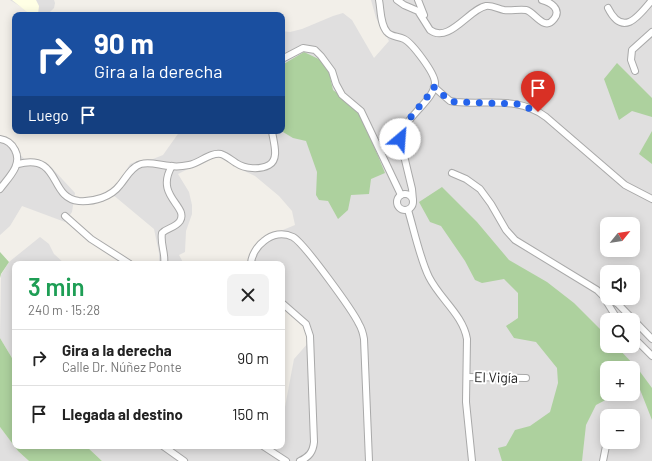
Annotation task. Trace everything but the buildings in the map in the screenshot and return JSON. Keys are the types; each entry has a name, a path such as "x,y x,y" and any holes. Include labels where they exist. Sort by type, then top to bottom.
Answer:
{"street":[{"path":"379,0 386,31 390,35 405,40 412,46 433,75 434,87 430,95 402,129 400,136 412,189 413,200 413,205 408,210 402,210 397,204 397,199 401,195 408,194 413,200"},
{"path":"397,0 418,11 433,32 443,32 460,25 476,10 487,5 503,10 527,10 540,21 549,23 555,18 556,9 549,2 542,0"},
{"path":"418,0 428,26"},
{"path":"608,8 614,18 622,22 629,23 635,20 652,0"},
{"path":"634,72 631,60 632,50 652,32"},
{"path":"285,57 303,48 315,50 321,56 332,71 336,84 342,95 361,111 401,195"},
{"path":"434,87 450,101 518,104 534,109 546,117 625,185 652,199"},
{"path":"18,164 36,162 43,165 50,170 60,188 69,198 82,201 97,199 115,191 131,171 140,164 154,163 172,166 191,165 213,155 219,154 224,155 241,166 254,168 268,166 272,163 275,154 272,134"},
{"path":"0,139 5,140 12,146 17,154 18,164 0,189"},
{"path":"164,261 161,244 162,233 165,230 175,227 182,216 180,210 169,195 167,188 168,172 172,166"},
{"path":"452,173 466,179 480,189 491,204 506,230 515,240 600,292"},
{"path":"408,210 426,272 436,290 460,320 465,330 467,339 466,402 472,461"},
{"path":"65,216 91,239 125,261"},
{"path":"251,261 259,245 266,239 274,235 294,237 311,257 360,324 364,339 369,461"},
{"path":"619,305 652,339"},
{"path":"285,306 306,324 310,336 314,442 311,453 305,459 300,461"},
{"path":"640,344 652,356"},
{"name":"El Vigía","path":"467,377 526,378"},
{"path":"166,449 184,461"},
{"path":"268,449 286,461"},
{"path":"603,461 605,449"}],"shaded area":[{"path":"10,0 54,0 54,8 50,12 29,12"},
{"path":"12,0 36,0 39,6 38,12 27,12"},
{"path":"371,0 652,0 652,461 102,461 89,449 285,449 285,407 294,359 309,342 304,327 285,306 285,261 254,261 254,258 278,232 295,225 292,211 279,196 255,176 242,170 224,156 214,156 178,174 189,192 192,205 192,214 186,231 185,252 179,255 182,261 159,261 159,253 154,229 112,194 130,164 137,161 153,159 163,155 178,134 285,134 285,31 290,32 302,29 343,13 352,20 374,58 389,41 376,18"},
{"path":"0,137 10,143 25,160 38,160 51,167 75,193 72,212 65,222 22,206 10,226 0,235"},
{"path":"40,237 49,244 54,254 62,261 12,261 12,358 0,338 1,275 9,262"},
{"path":"0,427 12,443 12,449 16,449 29,461 0,461"}],"green space":[{"path":"304,52 327,63 333,90 359,109 385,173 371,179 369,194 351,195 348,210 338,219 328,201 319,200 316,195 317,172 306,141 293,138 285,133 285,63"},
{"path":"617,63 652,98 652,117 632,111 619,120 604,79"},
{"path":"652,131 652,164 639,154"},
{"path":"442,187 477,222 509,260 547,282 574,303 600,329 600,353 623,353 630,361 600,361 600,401 604,401 596,405 586,425 582,461 502,461 498,448 506,446 515,430 530,426 550,412 558,383 557,368 536,342 514,338 506,326 518,318 518,293 504,279 482,283 475,280 465,261 441,226 430,222 419,202"},
{"path":"0,252 9,262 0,278"},
{"path":"0,338 12,358 12,443 0,427"},
{"path":"640,372 652,388 652,420 640,390"},
{"path":"16,449 89,449 102,461 29,461"}],"route":[{"path":"400,139 402,129 430,95 434,87 450,101 461,103 518,104 538,112"}]}
